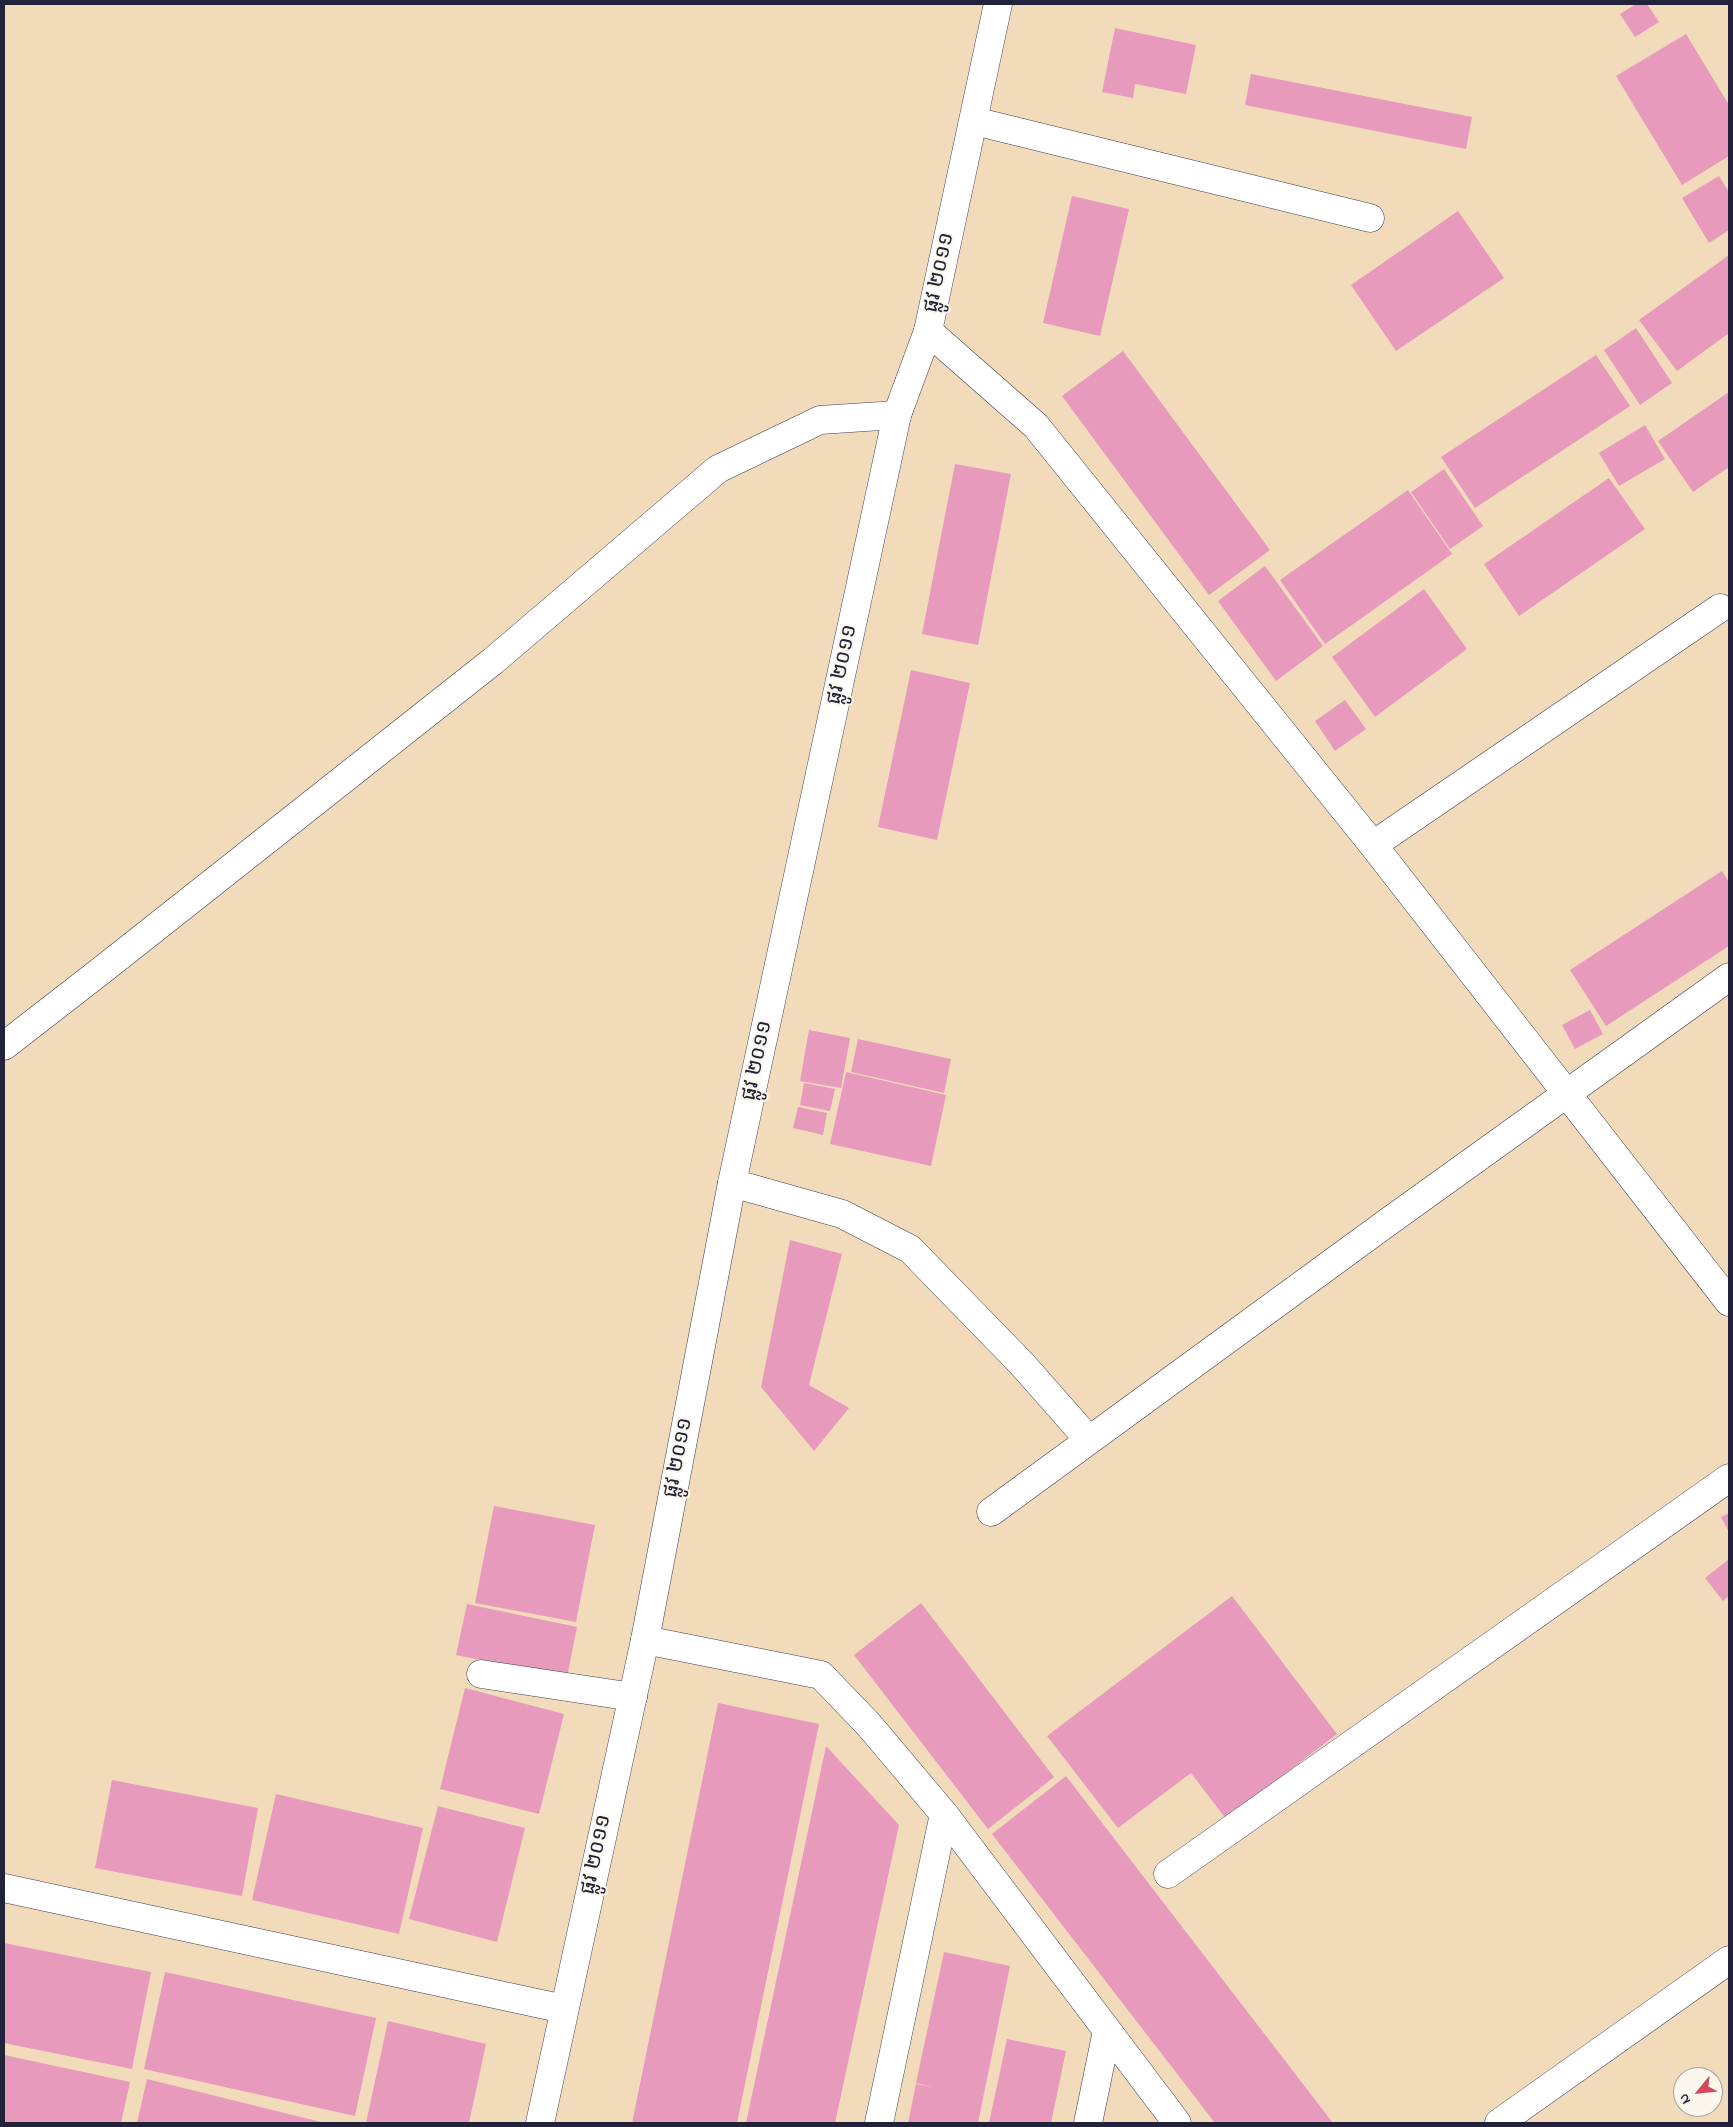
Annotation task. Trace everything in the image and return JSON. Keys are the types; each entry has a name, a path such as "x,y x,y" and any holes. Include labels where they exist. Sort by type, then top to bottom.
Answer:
{"street":[{"name":"ផ្លូវ ២០១១","path":"540,2123 645,1640 732,1183 897,415 928,331 998,4"},
{"path":"974,121 1370,218"},
{"path":"928,331 1036,426 1374,846 1565,1094 1729,1302"},
{"path":"4,1046 493,661 718,469 820,420 897,415"},
{"path":"1374,846 1720,608"},
{"path":"991,1512 1565,1094 1729,977"},
{"path":"732,1183 842,1214 910,1249 1022,1364 1088,1440"},
{"path":"1168,1874 1729,1478"},
{"path":"645,1640 821,1675 869,1725 944,1814 1177,2123"},
{"path":"481,1674 633,1697"},
{"path":"879,2123 944,1814"},
{"path":"4,1888 564,2009"},
{"path":"1498,2123 1729,1960"},
{"path":"1088,2123 1107,2031"}],"building":[{"path":"1636,4 1647,4 1659,22 1635,37 1620,14"},
{"path":"1115,28 1196,45 1186,94 1135,84 1133,98 1102,92"},
{"path":"1686,34 1729,105 1729,156 1682,185 1616,76"},
{"path":"1251,74 1472,117 1466,149 1245,105"},
{"path":"1719,176 1729,192 1729,230 1709,243 1682,198"},
{"path":"1072,196 1129,209 1100,336 1043,323"},
{"path":"1458,211 1504,278 1396,351 1351,285"},
{"path":"1729,255 1729,333 1677,371 1639,320"},
{"path":"1636,328 1672,383 1640,405 1604,350"},
{"path":"1123,351 1270,550 1209,595 1062,396"},
{"path":"1596,355 1630,406 1475,508 1441,457"},
{"path":"1729,392 1729,467 1693,492 1658,441"},
{"path":"1645,425 1665,459 1619,486 1599,453"},
{"path":"955,464 1011,474 978,645 922,634"},
{"path":"1444,469 1483,526 1450,549 1411,492"},
{"path":"1609,478 1645,529 1519,616 1484,564"},
{"path":"1408,490 1452,554 1325,644 1280,580"},
{"path":"1265,566 1323,646 1276,681 1218,601"},
{"path":"1424,589 1467,649 1375,717 1332,657"},
{"path":"911,670 970,683 937,840 878,827"},
{"path":"1345,700 1366,729 1335,751 1315,721"},
{"path":"1722,871 1729,882 1729,946 1606,1026 1570,970"},
{"path":"1590,1010 1603,1034 1575,1049 1562,1025"},
{"path":"809,1030 850,1038 841,1088 800,1081"},
{"path":"858,1039 951,1059 944,1093 851,1072"},
{"path":"846,1072 946,1095 931,1166 830,1144"},
{"path":"804,1083 835,1089 830,1111 800,1105"},
{"path":"798,1107 827,1113 823,1135 793,1128"},
{"path":"790,1240 842,1254 809,1385 849,1408 814,1451 761,1387"},
{"path":"494,1506 595,1525 576,1622 475,1603"},
{"path":"1729,1513 1729,1532 1721,1517"},
{"path":"1729,1559 1729,1596 1723,1601 1705,1578"},
{"path":"1232,1596 1337,1734 1226,1819 1191,1773 1118,1828 1047,1736"},
{"path":"921,1603 1054,1777 988,1829 854,1655"},
{"path":"467,1604 577,1627 567,1677 456,1655"},
{"path":"465,1688 564,1714 539,1814 440,1789"},
{"path":"718,1703 819,1724 737,2123 632,2123"},
{"path":"826,1746 899,1825 835,2123 746,2123"},
{"path":"1066,1776 1333,2123 1215,2123 992,1834"},
{"path":"112,1780 258,1808 242,1896 95,1868"},
{"path":"276,1794 423,1828 399,1934 252,1900"},
{"path":"438,1806 525,1828 497,1942 409,1919"},
{"path":"4,1943 151,1972 132,2069 4,2043"},
{"path":"944,1952 1010,1966 978,2123 908,2123 916,2084 933,2087 916,2083"},
{"path":"165,1972 376,2018 355,2116 144,2069"},
{"path":"388,2021 486,2044 469,2123 366,2123"},
{"path":"1007,2039 1066,2051 1051,2123 989,2123"},
{"path":"4,2055 130,2082 121,2123 4,2123"},
{"path":"147,2079 325,2123 137,2123"}]}
